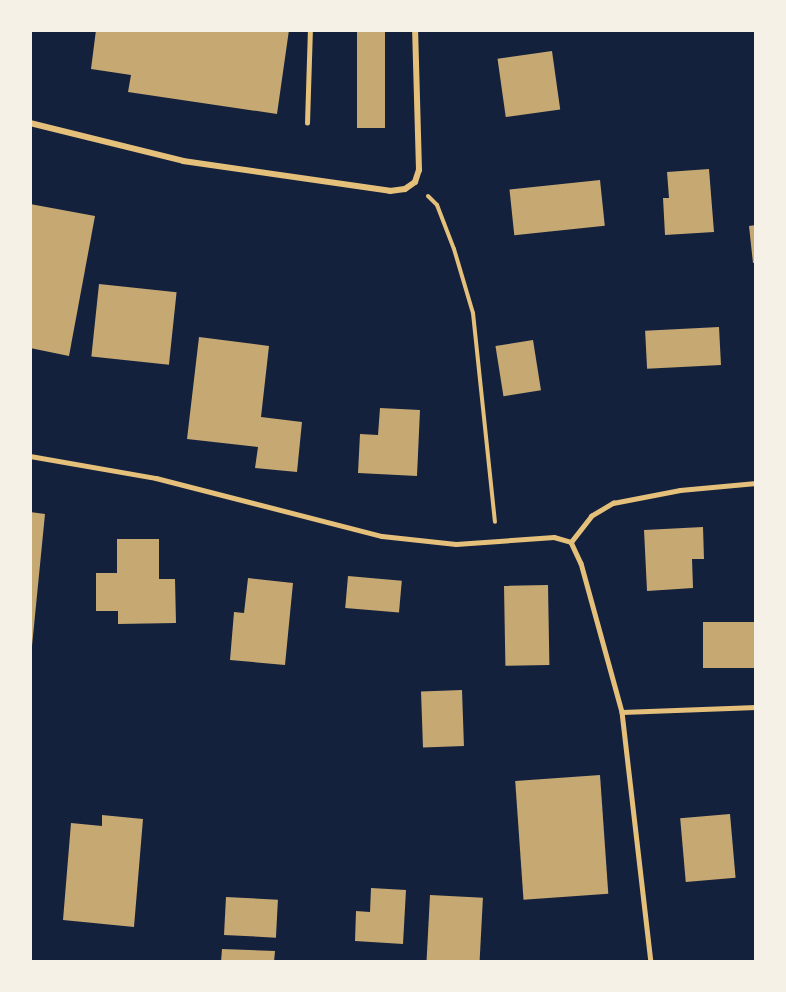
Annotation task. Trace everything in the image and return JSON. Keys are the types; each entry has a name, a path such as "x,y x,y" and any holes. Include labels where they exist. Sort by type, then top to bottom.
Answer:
{"street":[{"path":"30,123 183,161 390,191 405,189 414,183 420,154 415,30"}],"lane":[{"path":"307,123 310,30"},
{"path":"30,456 156,478 382,536 456,544 554,537 572,542"},
{"path":"572,542 591,516 613,503 680,490 756,483"},
{"path":"572,542 581,563 622,712 651,962"},
{"path":"622,712 756,707"}],"path":[{"path":"414,183 437,205 472,313 497,542"}],"building":[{"path":"96,30 289,30 277,114 128,92 131,75 91,69"},
{"path":"357,30 385,30 385,128 357,128"},
{"path":"552,51 560,109 506,117 498,59"},
{"path":"709,169 714,232 665,235 663,198 669,198 667,172"},
{"path":"600,180 605,226 514,235 509,190"},
{"path":"30,204 95,216 69,356 30,348"},
{"path":"756,225 756,263 753,263 749,226"},
{"path":"99,284 177,292 169,365 91,357"},
{"path":"719,327 721,365 647,369 645,331"},
{"path":"199,337 269,346 261,417 302,422 297,472 255,468 258,447 187,439"},
{"path":"533,340 541,390 503,396 495,346"},
{"path":"380,408 420,410 417,476 358,473 360,434 378,435"},
{"path":"30,512 45,514 32,646 30,646"},
{"path":"703,527 704,559 692,559 693,588 647,591 644,530"},
{"path":"117,539 159,539 159,579 175,579 176,623 118,624 118,611 96,611 96,573 117,573"},
{"path":"348,576 402,581 399,613 345,608"},
{"path":"248,578 293,583 285,665 230,660 234,612 244,613"},
{"path":"548,585 549,665 505,666 504,586"},
{"path":"703,622 756,622 756,668 703,668"},
{"path":"462,690 464,746 423,747 421,691"},
{"path":"600,775 608,894 524,900 515,781"},
{"path":"730,814 736,878 686,882 680,818"},
{"path":"102,815 143,819 134,927 63,920 71,823 102,826"},
{"path":"371,888 406,890 403,944 355,941 356,911 370,912"},
{"path":"430,895 483,898 480,962 426,962"},
{"path":"226,897 278,900 276,938 224,935"},
{"path":"222,949 275,951 274,962 221,962"}]}
